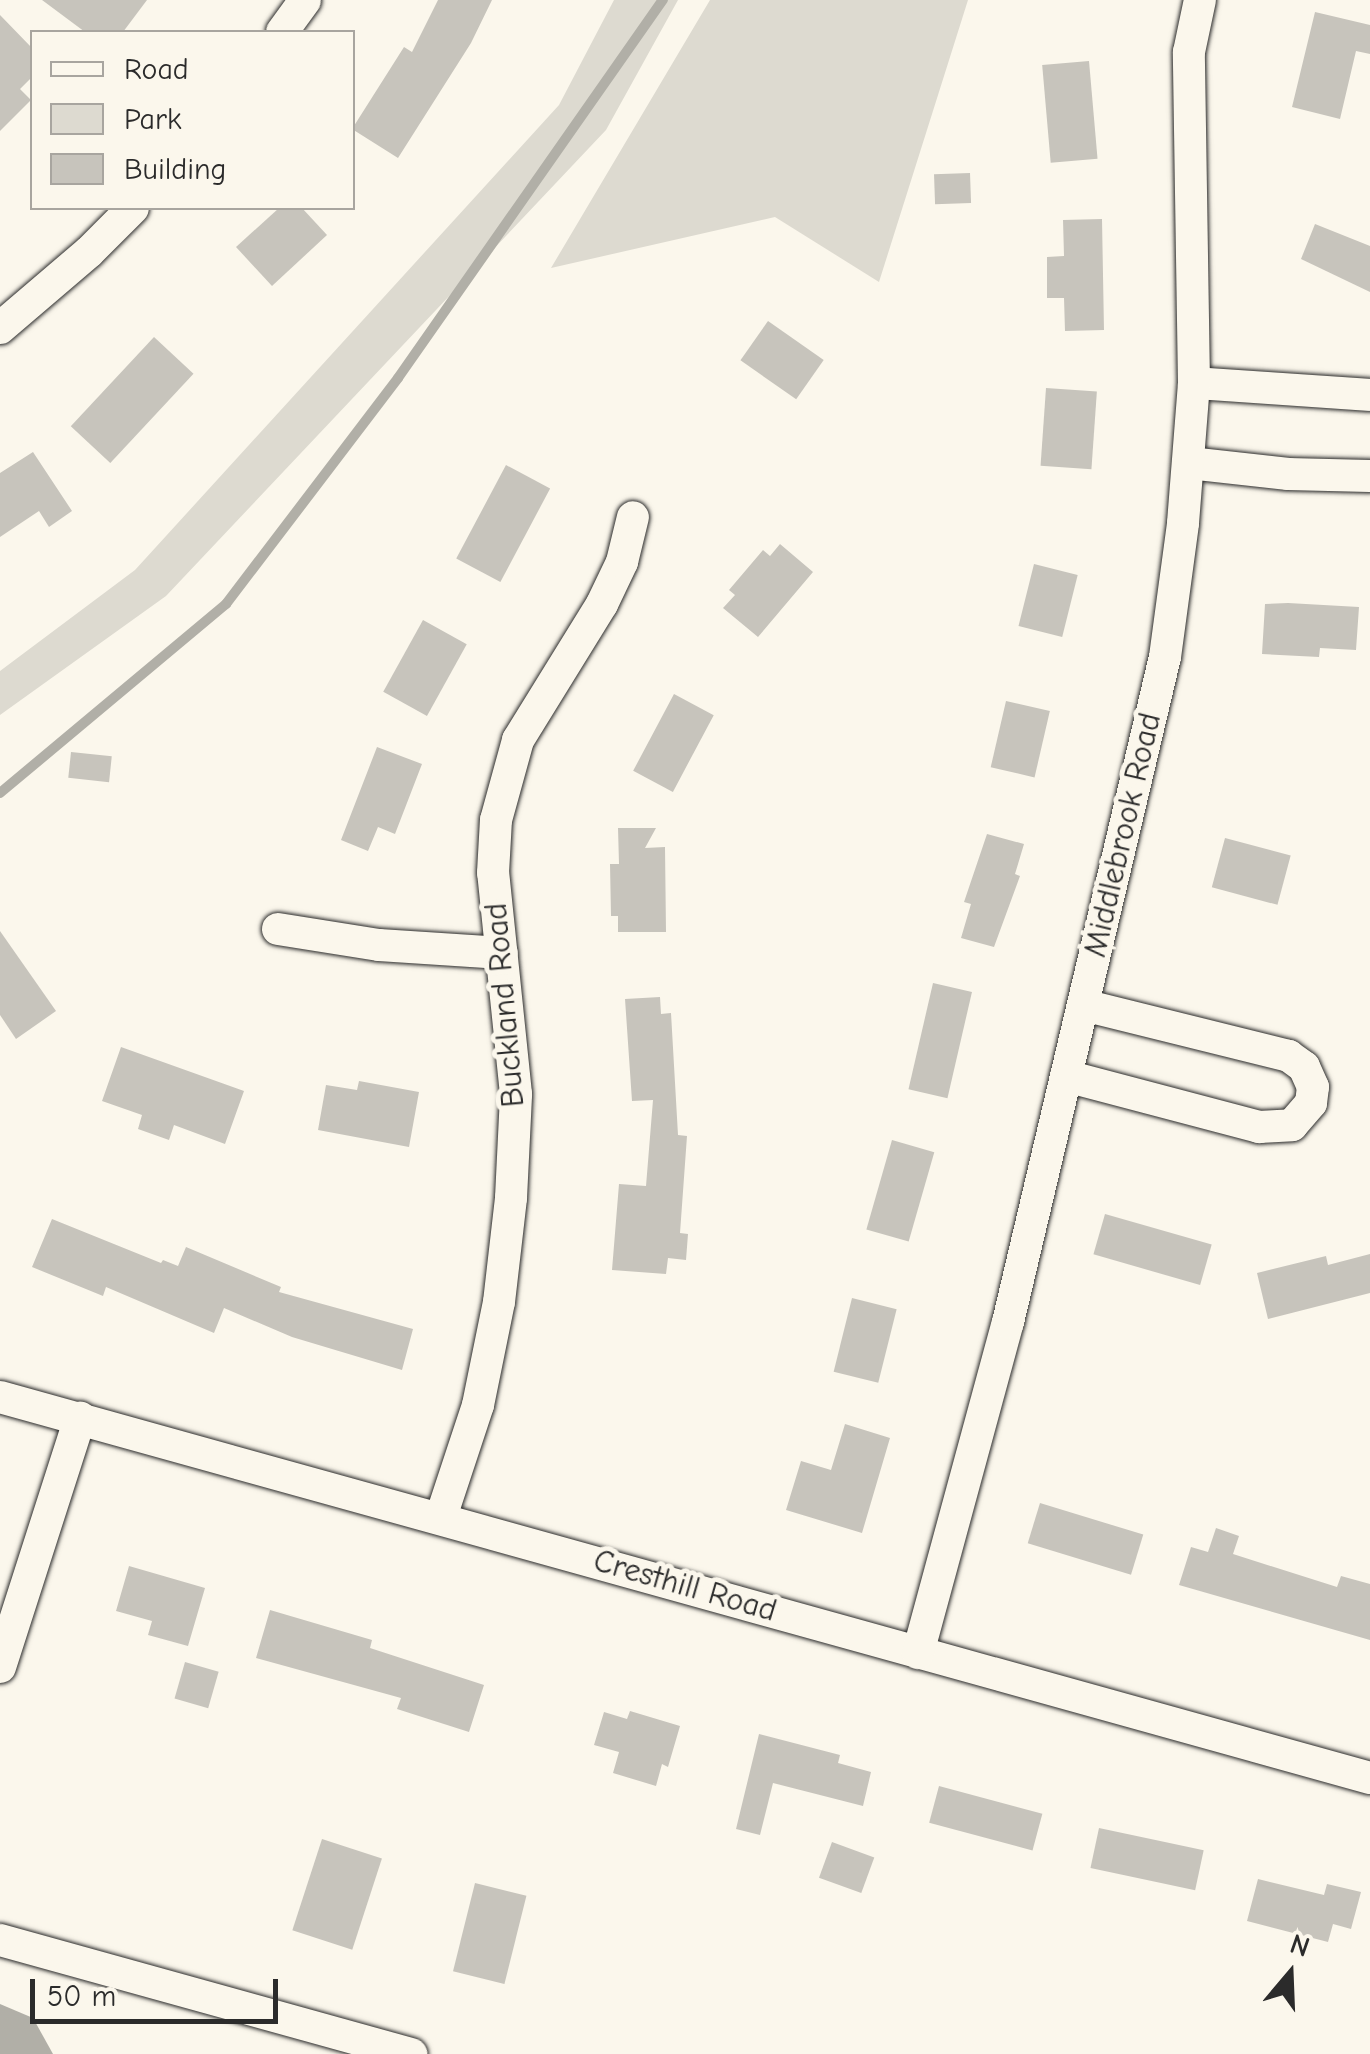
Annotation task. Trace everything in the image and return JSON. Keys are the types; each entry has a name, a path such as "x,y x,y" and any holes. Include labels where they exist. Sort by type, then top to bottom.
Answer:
{"street":[{"path":"283,30 305,0"},
{"name":"Middlebrook Road","path":"918,1653 964,1495 1164,658 1189,463 1194,383 1189,52 1200,0"},
{"path":"0,328 89,252 131,210"},
{"path":"1194,383 1370,395"},
{"path":"1189,463 1288,474 1370,476"},
{"name":"Buckland Road","path":"442,1516 478,1405 499,1302 512,1198 516,1094 493,873 496,820 518,740 602,604 622,562 633,517"},
{"path":"278,928 379,945 502,953"},
{"path":"1066,1076 1259,1127 1292,1125 1311,1103 1313,1087 1304,1067 1289,1056 1083,1005"},
{"name":"Cresthill Road","path":"0,1396 442,1516 1370,1778"},
{"path":"0,1667 80,1418"},
{"path":"0,1940 412,2054"}],"green space":[{"path":"614,0 678,0 606,130 166,596 0,715 0,671 135,570 559,105"},
{"path":"710,0 968,0 879,282 775,217 551,268"}],"shaded area":[{"path":"0,2004 33,2018 53,2054 0,2054"}],"building":[{"path":"42,0 147,0 124,30 82,30"},
{"path":"438,0 492,0 471,43 398,158 355,131 355,124 404,47 412,52"},
{"path":"1315,12 1370,25 1370,54 1356,51 1340,119 1292,107"},
{"path":"0,15 30,46 30,79 20,89 30,101 0,131"},
{"path":"1089,61 1098,159 1051,163 1042,65"},
{"path":"970,173 971,203 935,204 934,174"},
{"path":"277,210 304,210 327,235 272,286 236,247"},
{"path":"1102,219 1104,330 1065,331 1064,298 1047,298 1047,257 1064,256 1063,220"},
{"path":"1315,224 1370,246 1370,292 1301,259"},
{"path":"768,321 824,360 796,399 740,360"},
{"path":"154,337 193,374 110,463 71,426"},
{"path":"1046,388 1097,392 1091,469 1041,466"},
{"path":"33,452 72,511 49,527 39,511 0,537 0,473"},
{"path":"506,465 550,488 500,582 456,559"},
{"path":"780,544 813,572 758,637 723,608 735,595 729,590 763,550 770,556"},
{"path":"1034,564 1078,575 1062,637 1019,626"},
{"path":"1265,604 1359,607 1356,650 1320,648 1319,657 1262,654"},
{"path":"423,620 467,644 427,716 383,692"},
{"path":"674,694 714,715 673,792 633,771"},
{"path":"1006,701 1050,711 1035,777 991,767"},
{"path":"377,747 422,764 395,834 378,827 368,851 341,840"},
{"path":"71,752 112,756 109,782 68,778"},
{"path":"618,828 656,828 645,848 665,847 666,932 618,932 618,916 611,916 610,864 619,864"},
{"path":"987,834 1024,844 1015,874 1020,876 994,947 961,938 971,904 964,902"},
{"path":"1225,838 1291,856 1277,905 1212,887"},
{"path":"0,931 56,1011 16,1039 0,1015"},
{"path":"933,983 972,992 947,1098 908,1089"},
{"path":"660,997 661,1014 671,1013 678,1135 687,1136 680,1233 688,1234 686,1260 668,1258 666,1274 612,1270 619,1184 646,1186 653,1100 632,1101 625,999"},
{"path":"121,1047 244,1091 225,1144 174,1125 169,1140 138,1129 142,1115 102,1101"},
{"path":"359,1081 419,1092 409,1147 318,1130 326,1085 357,1090"},
{"path":"892,1140 934,1152 909,1242 866,1229"},
{"path":"1105,1214 1212,1245 1200,1285 1093,1254"},
{"path":"52,1219 161,1263 163,1260 178,1266 186,1247 281,1287 279,1292 413,1329 402,1370 292,1337 224,1308 214,1333 106,1287 103,1296 32,1267"},
{"path":"1370,1254 1370,1293 1268,1319 1257,1273 1326,1256 1328,1265"},
{"path":"852,1298 897,1309 878,1383 834,1372"},
{"path":"845,1424 890,1438 862,1533 786,1510 801,1461 831,1470"},
{"path":"1040,1503 1143,1535 1131,1575 1028,1543"},
{"path":"1216,1528 1239,1536 1233,1554 1337,1587 1341,1576 1370,1584 1370,1640 1179,1585 1191,1547 1208,1552"},
{"path":"129,1566 205,1588 188,1646 148,1635 152,1621 116,1611"},
{"path":"270,1610 372,1640 370,1648 484,1685 469,1732 397,1709 401,1698 256,1658"},
{"path":"185,1662 219,1672 208,1708 175,1699"},
{"path":"630,1711 680,1726 668,1767 662,1764 656,1786 613,1773 619,1752 594,1745 604,1712 627,1719"},
{"path":"759,1734 840,1755 838,1763 871,1772 863,1806 773,1783 760,1835 736,1829"},
{"path":"939,1786 1042,1814 1033,1850 929,1823"},
{"path":"1099,1828 1204,1850 1195,1890 1090,1868"},
{"path":"322,1839 382,1858 352,1950 292,1930"},
{"path":"832,1842 874,1857 861,1893 819,1878"},
{"path":"1258,1879 1324,1895 1327,1884 1361,1892 1351,1929 1333,1924 1328,1942 1247,1921"},
{"path":"475,1883 526,1896 504,1984 453,1971"}],"waterway":[{"path":"0,793 226,604 398,378 663,0"}]}
